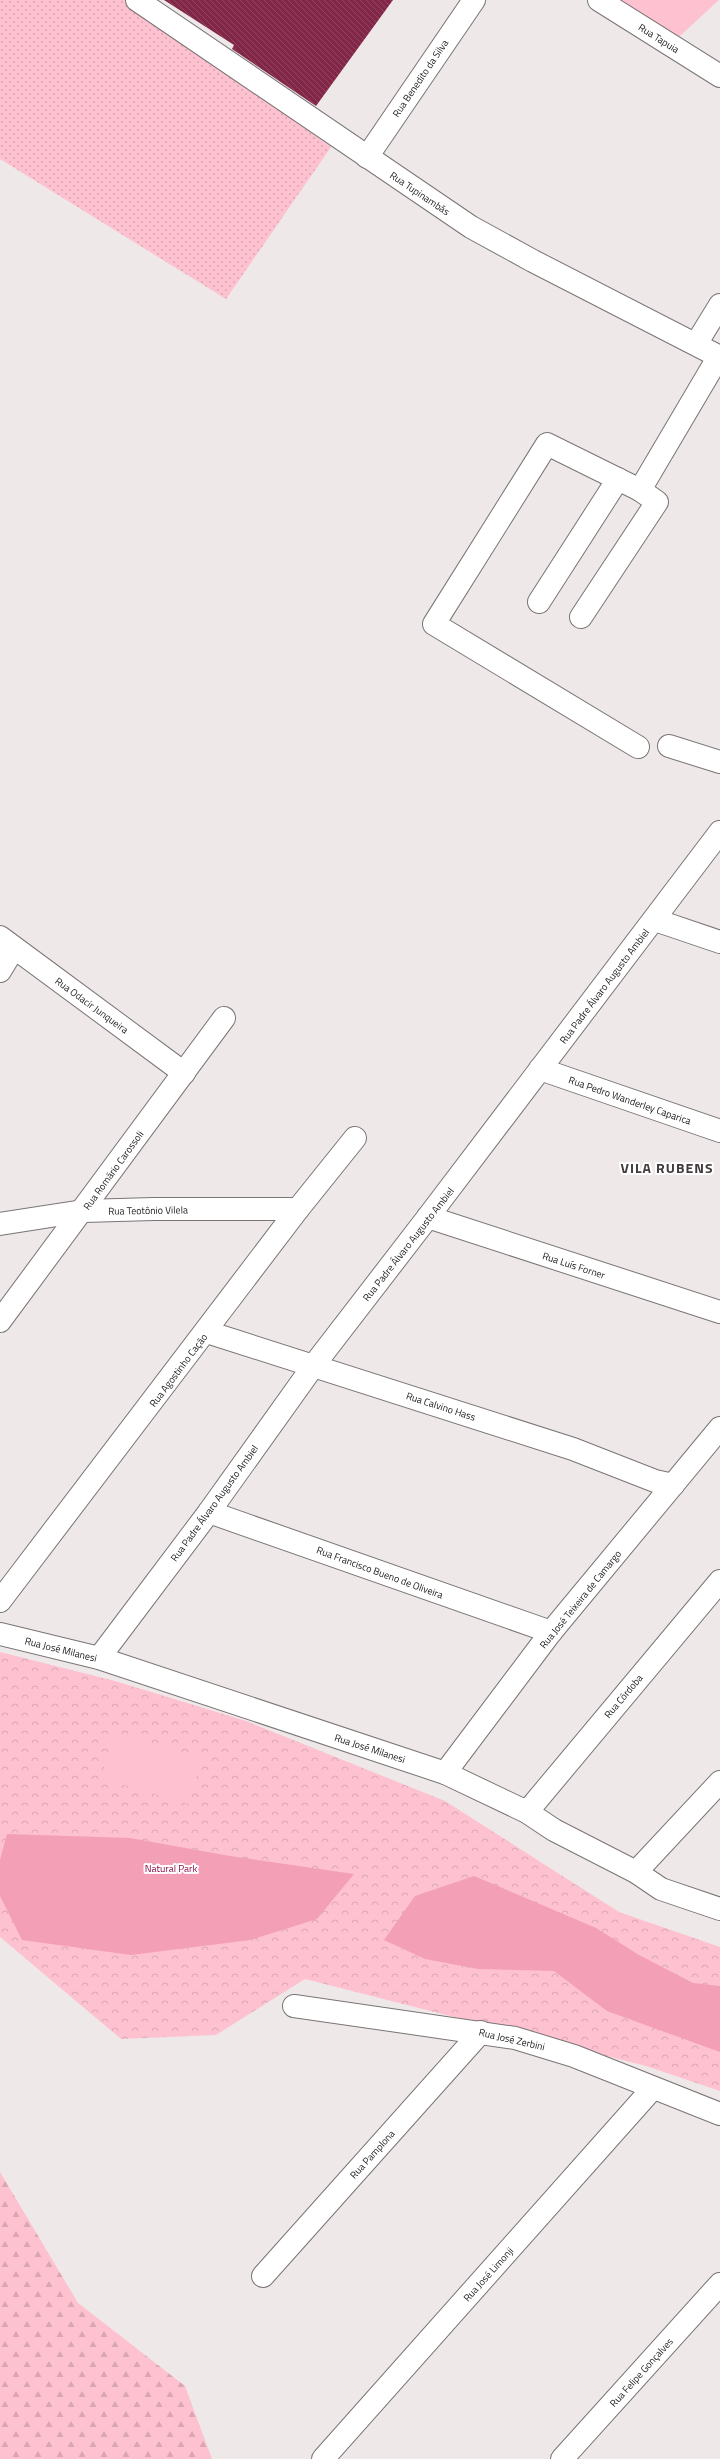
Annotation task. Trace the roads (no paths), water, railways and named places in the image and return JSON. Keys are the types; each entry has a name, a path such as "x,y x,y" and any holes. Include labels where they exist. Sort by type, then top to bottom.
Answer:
{"street":[{"name":"Rua Tupinambás","path":"137,0 471,227 533,261 720,356"},
{"name":"Rua Benedito da Silva","path":"367,157 474,0"},
{"name":"Rua Tapuia","path":"599,0 720,76"},
{"path":"696,344 720,305"},
{"path":"640,490 720,356"},
{"path":"581,617 657,502 640,490 547,444 434,624 496,663 638,747"},
{"path":"539,602 618,479"},
{"path":"669,746 720,762"},
{"name":"Rua Padre Álvaro Augusto Ambiel","path":"99,1658 209,1512 314,1365 428,1218 720,832"},
{"path":"654,920 720,942"},
{"path":"0,971 7,942"},
{"name":"Rua Odacir Junqueira","path":"7,942 184,1073"},
{"name":"Rua Romário Carossoli","path":"0,1321 83,1211 224,1018"},
{"name":"Rua Pedro Wanderley Caparica","path":"540,1069 720,1131"},
{"name":"Rua Agostinho Cação","path":"0,1601 207,1332 298,1210 355,1138"},
{"name":"Rua Teotônio Vilela","path":"0,1224 83,1211 154,1209 298,1210"},
{"name":"Rua Luís Forner","path":"428,1218 720,1312"},
{"name":"Rua Calvino Hass","path":"207,1332 573,1449 655,1481 673,1485"},
{"name":"Rua José Teixeira de Camargo","path":"445,1773 551,1632 720,1428"},
{"name":"Rua Francisco Bueno de Oliveira","path":"209,1512 551,1632"},
{"name":"Rua Córdoba","path":"527,1812 720,1581"},
{"name":"Rua José Milanesi","path":"0,1634 99,1658 445,1773 527,1812 554,1830 636,1872 661,1889 720,1909"},
{"path":"636,1872 720,1782"},
{"name":"Rua José Zerbini","path":"294,2006 516,2038 568,2054 720,2114"},
{"name":"Rua Pamplona","path":"263,2276 481,2032"},
{"name":"Rua José Limonji","path":"323,2459 653,2088"},
{"name":"Rua Felipe Gonçalves","path":"562,2459 720,2284"}],"district":[{"name":"VILA RUBENS","path":"667,1168"}],"park label":[{"name":"Natural Park","path":"171,1868"}]}
